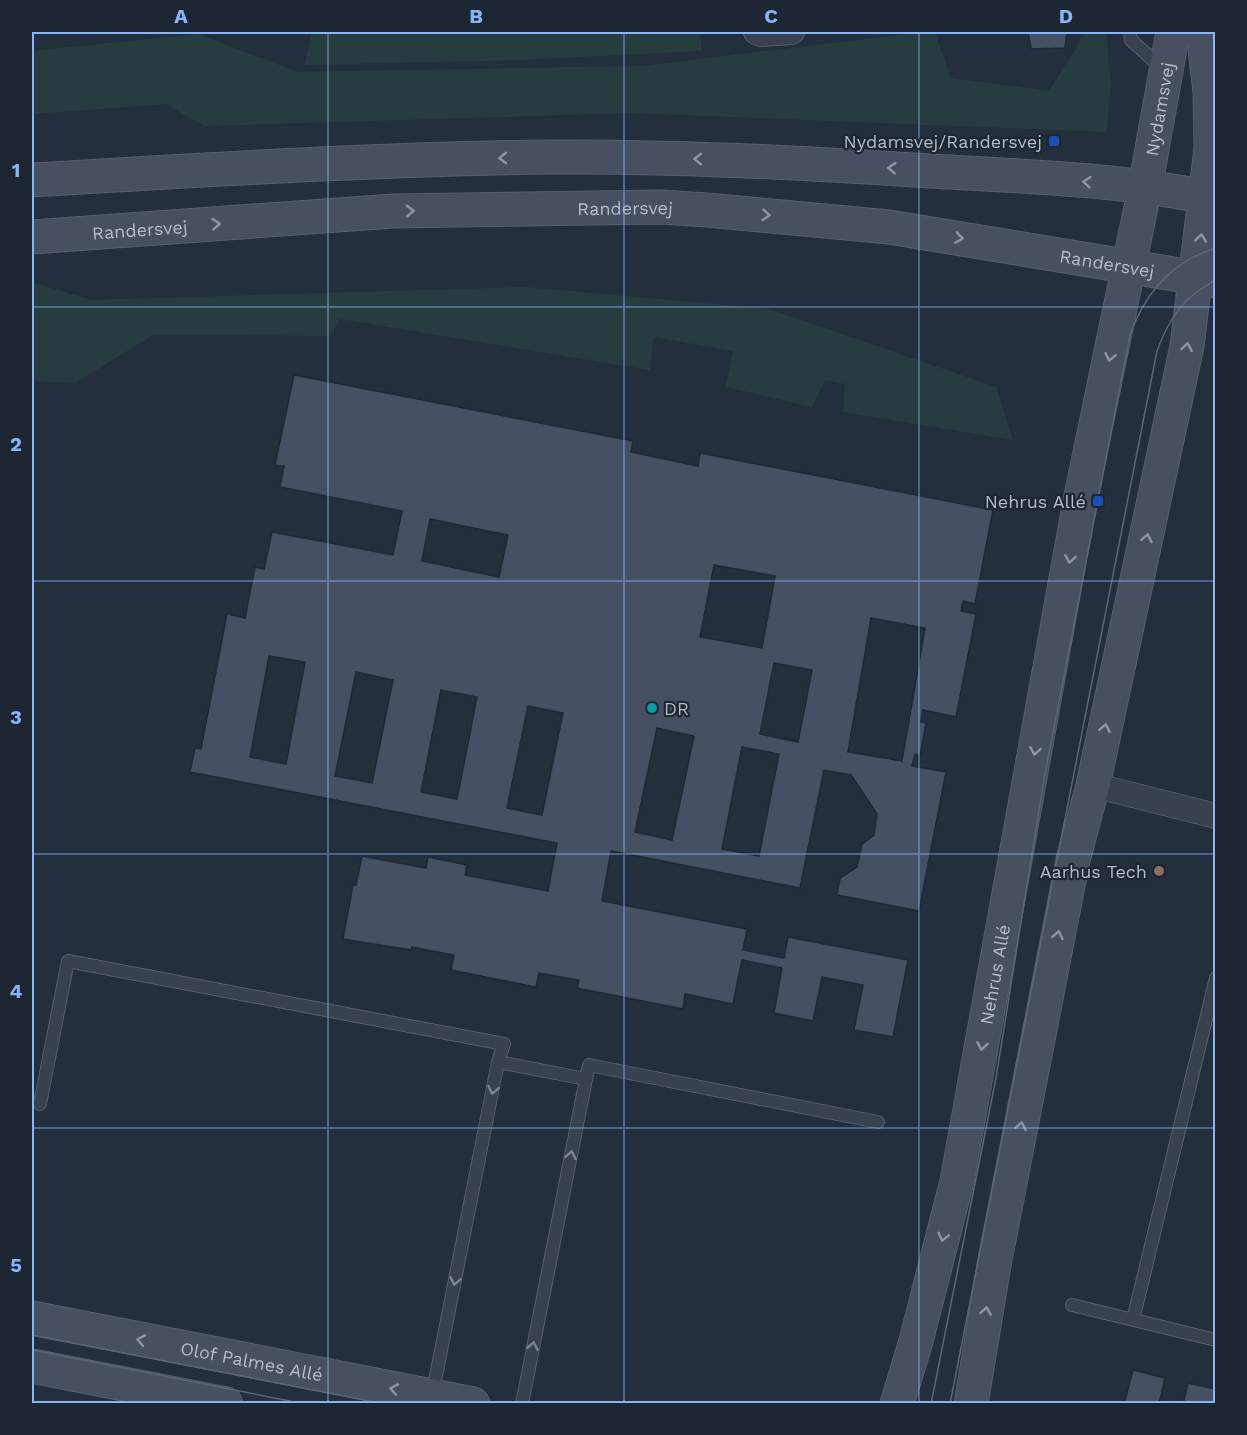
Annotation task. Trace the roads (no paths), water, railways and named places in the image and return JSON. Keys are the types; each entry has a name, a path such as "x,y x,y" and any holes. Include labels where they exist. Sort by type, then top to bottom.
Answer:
{"street":[{"path":"756,32 761,34 792,32"},
{"name":"Nydamsvej","path":"1145,188 1173,32"},
{"path":"971,1404 994,1265 1073,860 1093,785 1188,346 1206,280 1211,148 1210,92 1203,32"},
{"path":"32,180 389,160 552,157 771,161 1015,176 1145,188 1210,198"},
{"name":"Nehrus Allé","path":"897,1404 916,1341 957,1181 1080,501 1145,188"},
{"name":"Randersvej","path":"32,237 394,211 661,207 889,227 1206,280"},
{"path":"1093,785 1215,816"},
{"name":"Olof Palmes Allé","path":"32,1318 472,1404"},
{"path":"32,1366 220,1403"}],"lane":[{"path":"1130,32 1131,40 1166,71"},
{"path":"40,1104 68,961 504,1044 498,1062 432,1396"},
{"path":"1133,1320 1215,978"},
{"path":"498,1062 586,1079"},
{"path":"522,1404 589,1065 878,1122"},
{"path":"1072,1305 1215,1340"}],"tram line":[{"path":"931,1404 996,1078 1044,779 1130,335 1152,292 1162,281 1186,261 1216,248"},
{"path":"950,1404 1157,351 1167,328 1179,309 1195,293 1216,280"},
{"path":"32,1335 385,1404"},
{"path":"32,1350 305,1404"}],"place":[{"name":"Nydamsvej/Randersvej","path":"1054,141"},
{"name":"Nehrus Allé","path":"1098,501"},
{"name":"DR","path":"652,708"},
{"name":"Aarhus Tech","path":"1159,871"}]}
